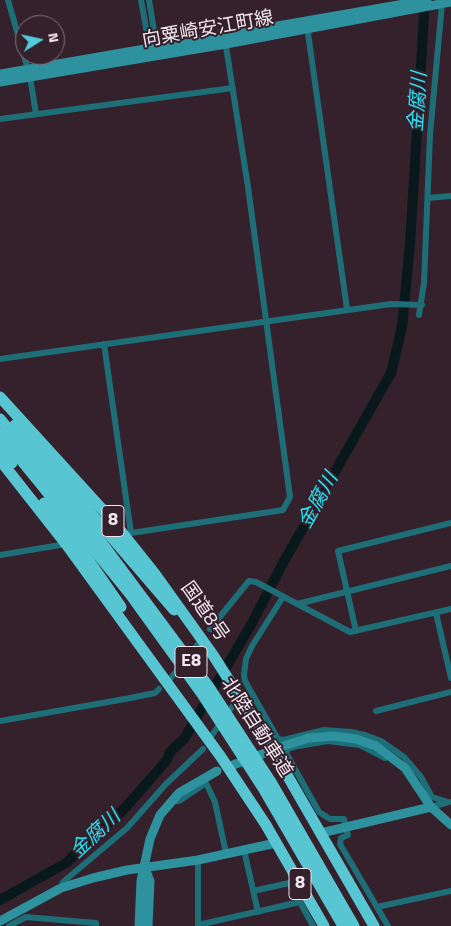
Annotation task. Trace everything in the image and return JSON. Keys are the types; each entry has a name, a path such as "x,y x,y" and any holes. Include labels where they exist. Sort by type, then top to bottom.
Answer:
{"highway":[{"path":"0,387 56,457"},
{"name":"国道8号","path":"0,398 129,536 231,683 374,926"},
{"path":"0,409 83,502 169,606 195,630"},
{"name":"北陸自動車道","path":"0,419 102,542 203,679 271,782 354,926"},
{"name":"北陸自動車道","path":"0,434 118,578 202,694 263,788 343,926"},
{"path":"0,448 65,528 122,608 176,697"},
{"name":"8","path":"0,460 66,544 176,697 207,734 244,790 324,926"},
{"path":"349,882 370,926"}],"street":[{"path":"8,0 28,73 36,114"},
{"path":"141,0 154,51"},
{"path":"149,0 154,51"},
{"name":"向粟崎安江町線","path":"404,8 427,0"},
{"path":"419,316 428,198 430,135 446,3"},
{"name":"向粟崎安江町線","path":"0,74 28,73 404,8 446,3"},
{"path":"307,26 347,309"},
{"path":"104,344 129,536 283,510 290,498 225,40"},
{"name":"向粟崎安江町線","path":"0,82 28,73"},
{"path":"0,119 233,88"},
{"path":"428,198 451,196"},
{"path":"0,359 347,309 391,304 420,305"},
{"path":"356,631 338,551 451,523"},
{"path":"0,554 66,544"},
{"path":"297,604 451,566"},
{"path":"210,629 249,581 256,582 350,632 451,609"},
{"path":"282,596 252,646 246,659 244,675 246,688 278,739 283,740 324,730 351,732 381,741 421,777 432,797 449,802"},
{"path":"436,613 451,678"},
{"path":"170,679 198,644"},
{"path":"0,721 155,693 159,689"},
{"path":"376,711 451,692"},
{"path":"207,734 237,700"},
{"path":"280,747 320,736 344,736 376,746 400,760 431,807 451,826"},
{"path":"388,926 340,844 341,838 348,835 344,818 330,819 319,812 286,753 288,749 319,742 345,742 368,748 390,762 400,760"},
{"path":"60,888 63,882 127,828 166,784 203,748"},
{"path":"232,765 265,753"},
{"path":"140,926 141,881 154,828 169,803 189,785 217,771"},
{"path":"169,803 179,801 206,783 215,802 226,852"},
{"path":"321,833 449,802"},
{"path":"0,921 60,888 126,870 198,860 226,852 276,843"},
{"path":"244,850 258,912"},
{"path":"198,860 198,926 300,902"},
{"path":"144,868 150,881 148,926"},
{"path":"253,891 289,882 313,926"},
{"path":"377,907 451,891"},
{"path":"14,925 26,917 57,923 96,923 96,926"}],"waterway":[{"name":"金腐川","path":"0,900 66,863 125,808 167,760 170,752 184,739 251,625 283,563 391,373 402,327 410,244 425,0"}]}
